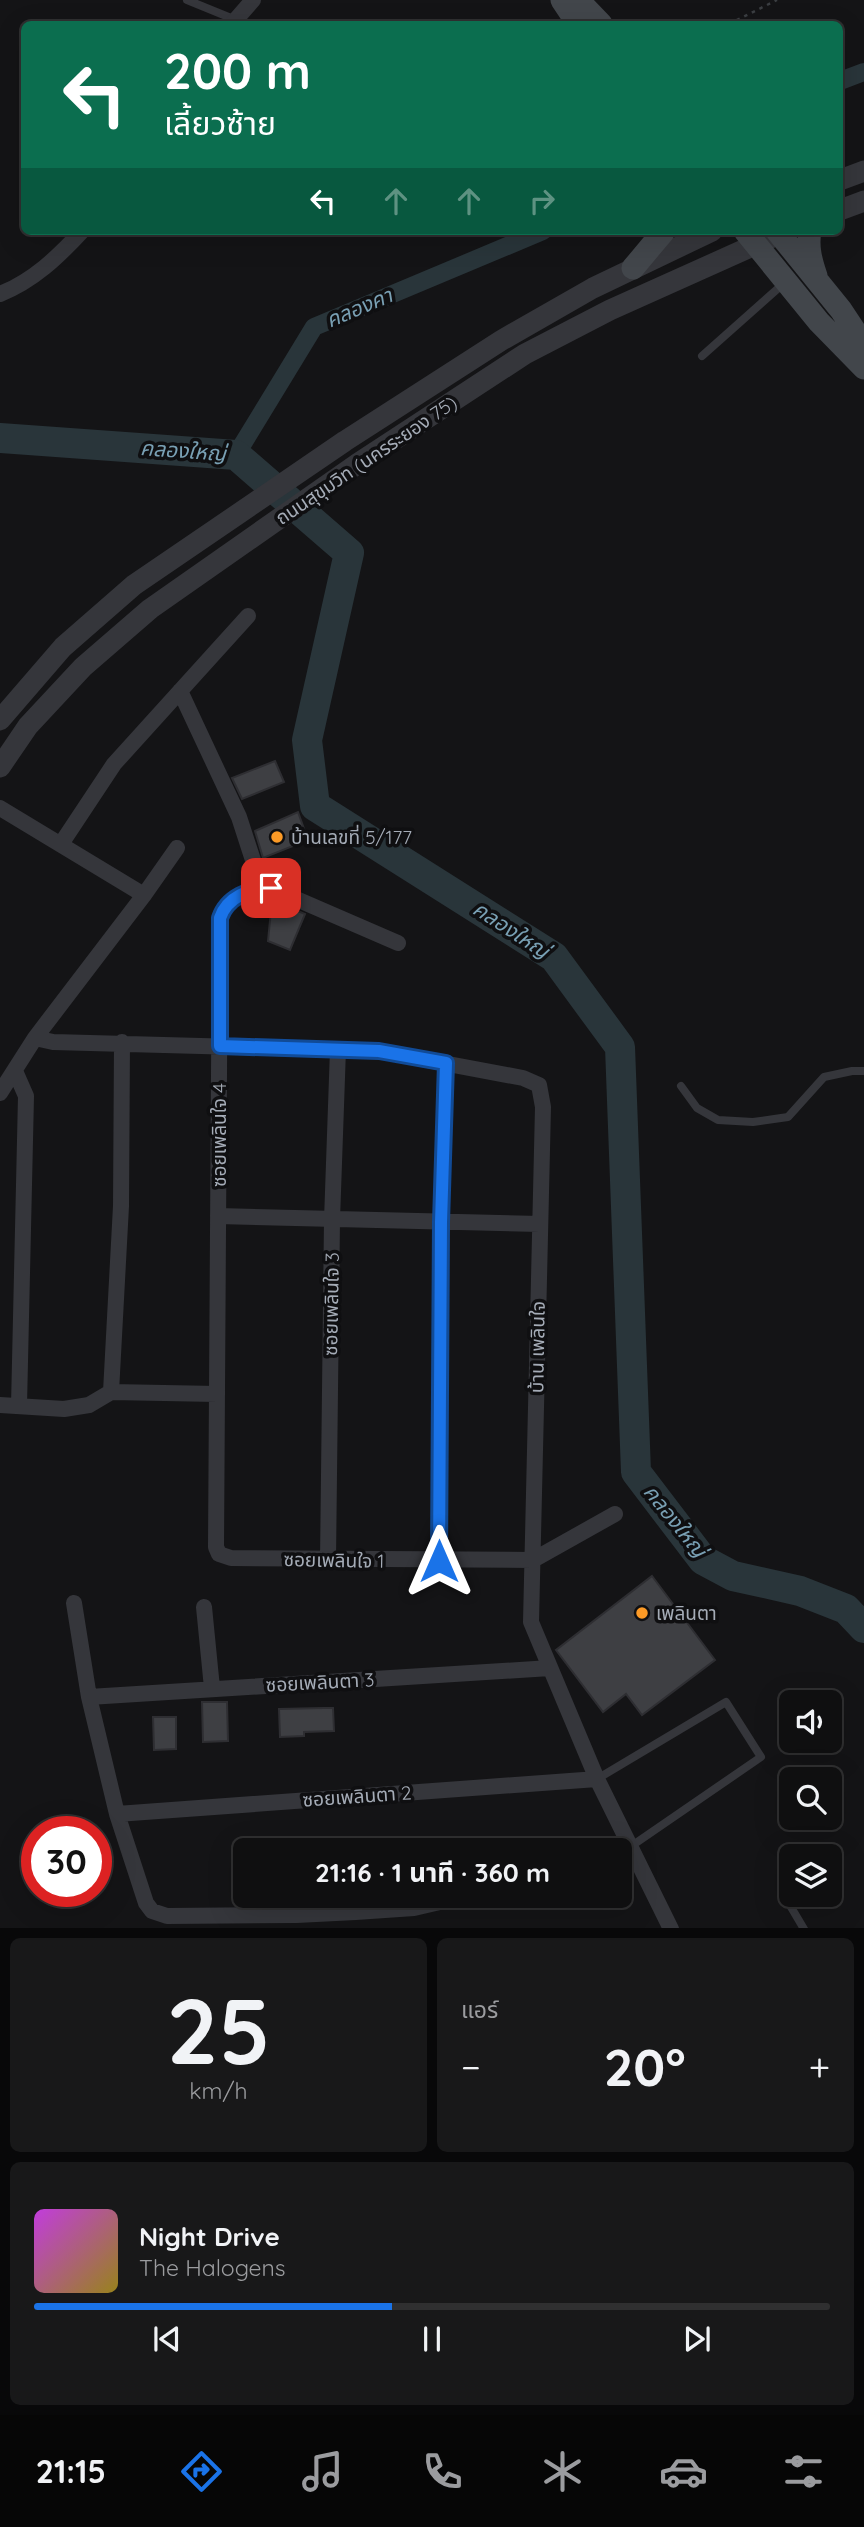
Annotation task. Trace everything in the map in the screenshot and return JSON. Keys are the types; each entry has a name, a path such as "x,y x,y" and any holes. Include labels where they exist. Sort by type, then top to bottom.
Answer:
{"main road":[{"path":"562,0 576,21"},
{"path":"578,0 598,21"},
{"path":"633,268 661,235"},
{"path":"783,235 841,310 864,345"},
{"path":"809,235 810,258 817,281"},
{"path":"750,238 819,322 864,368"}],"street":[{"path":"235,21 253,0"},
{"path":"843,179 864,171"},
{"path":"843,209 864,201"},
{"path":"0,294 32,278 78,235"},
{"name":"ถนนสุขุมวิท (นครระยอง 75)","path":"0,720 63,647 134,585 345,441 502,340 593,288 703,235"},
{"name":"ถนนสุขุมวิท (นครระยอง 75)","path":"0,766 27,726 83,667 150,609 357,464 525,354 750,238"},
{"path":"61,844 114,764 248,616"},
{"path":"180,691 239,817 262,888 280,890 398,943"},
{"path":"0,808 144,895"},
{"path":"0,1093 35,1038 177,848"},
{"name":"ซอยเพลินใจ 4","path":"219,1554 215,1539 220,918 228,902 236,896 262,888"},
{"path":"35,1038 52,1042 379,1051 446,1063 441,1222 439,1561"},
{"path":"111,1392 121,1206 122,1042"},
{"name":"ซอยเพลินใจ 3","path":"328,1560 332,1220 338,1049"},
{"name":"บ้าน เพลินใจ","path":"446,1063 523,1078 538,1085 543,1107 530,1610 535,1633 621,1838"},
{"path":"15,1070 26,1096 19,1406"},
{"path":"218,1216 540,1224"},
{"path":"0,1405 79,1408 111,1392 217,1394"},
{"path":"533,1560 615,1514"},
{"name":"ซอยเพลินใจ 1","path":"219,1554 231,1558 328,1560 533,1560"},
{"path":"74,1603 89,1697 117,1814 146,1903 152,1911 167,1916 296,1915 414,1908"},
{"path":"204,1607 212,1688"},
{"name":"ซอยเพลินตา 3","path":"89,1697 550,1668"},
{"name":"ซอยเพลินตา 2","path":"117,1814 597,1779"},
{"name":"บ้าน เพลินใจ","path":"632,1863 671,1928"}],"lane":[{"path":"187,0 232,21"},
{"path":"702,356 785,282"},
{"path":"681,1086 697,1108 718,1120 753,1122 788,1116 824,1077 864,1070"},
{"path":"597,1779 726,1702 761,1757 632,1853"},
{"path":"791,1907 804,1928"}],"path":[{"path":"735,21 777,0"}],"building":[{"path":"275,761 284,782 242,799 232,778"},
{"name":"บ้านเลขที่ 5/177","path":"298,812 308,840 263,858 255,831"},
{"path":"272,900 305,914 290,950 268,941"},
{"name":"เพลินตา","path":"652,1576 715,1660 642,1715 626,1694 603,1712 556,1650"},
{"path":"202,1702 227,1702 228,1741 203,1742"},
{"path":"333,1708 334,1731 304,1732 304,1736 280,1737 279,1709"},
{"path":"153,1717 176,1717 176,1749 154,1750"}],"waterway":[{"name":"คลองคา","path":"843,80 864,72"},
{"name":"คลองคา","path":"236,455 314,327 533,235"},
{"name":"คลองใหญ่","path":"0,438 236,455 349,553 307,740 315,806 554,957 620,1047 636,1472 703,1560 733,1576 800,1591 846,1609 864,1628"}],"place":[{"name":"บ้านเลขที่ 5/177","path":"277,837"},
{"name":"เพลินตา","path":"642,1613"}],"route":[{"path":"271,888 236,896 228,902 220,918 220,1046 379,1051 446,1063 441,1222 439,1561"}]}
